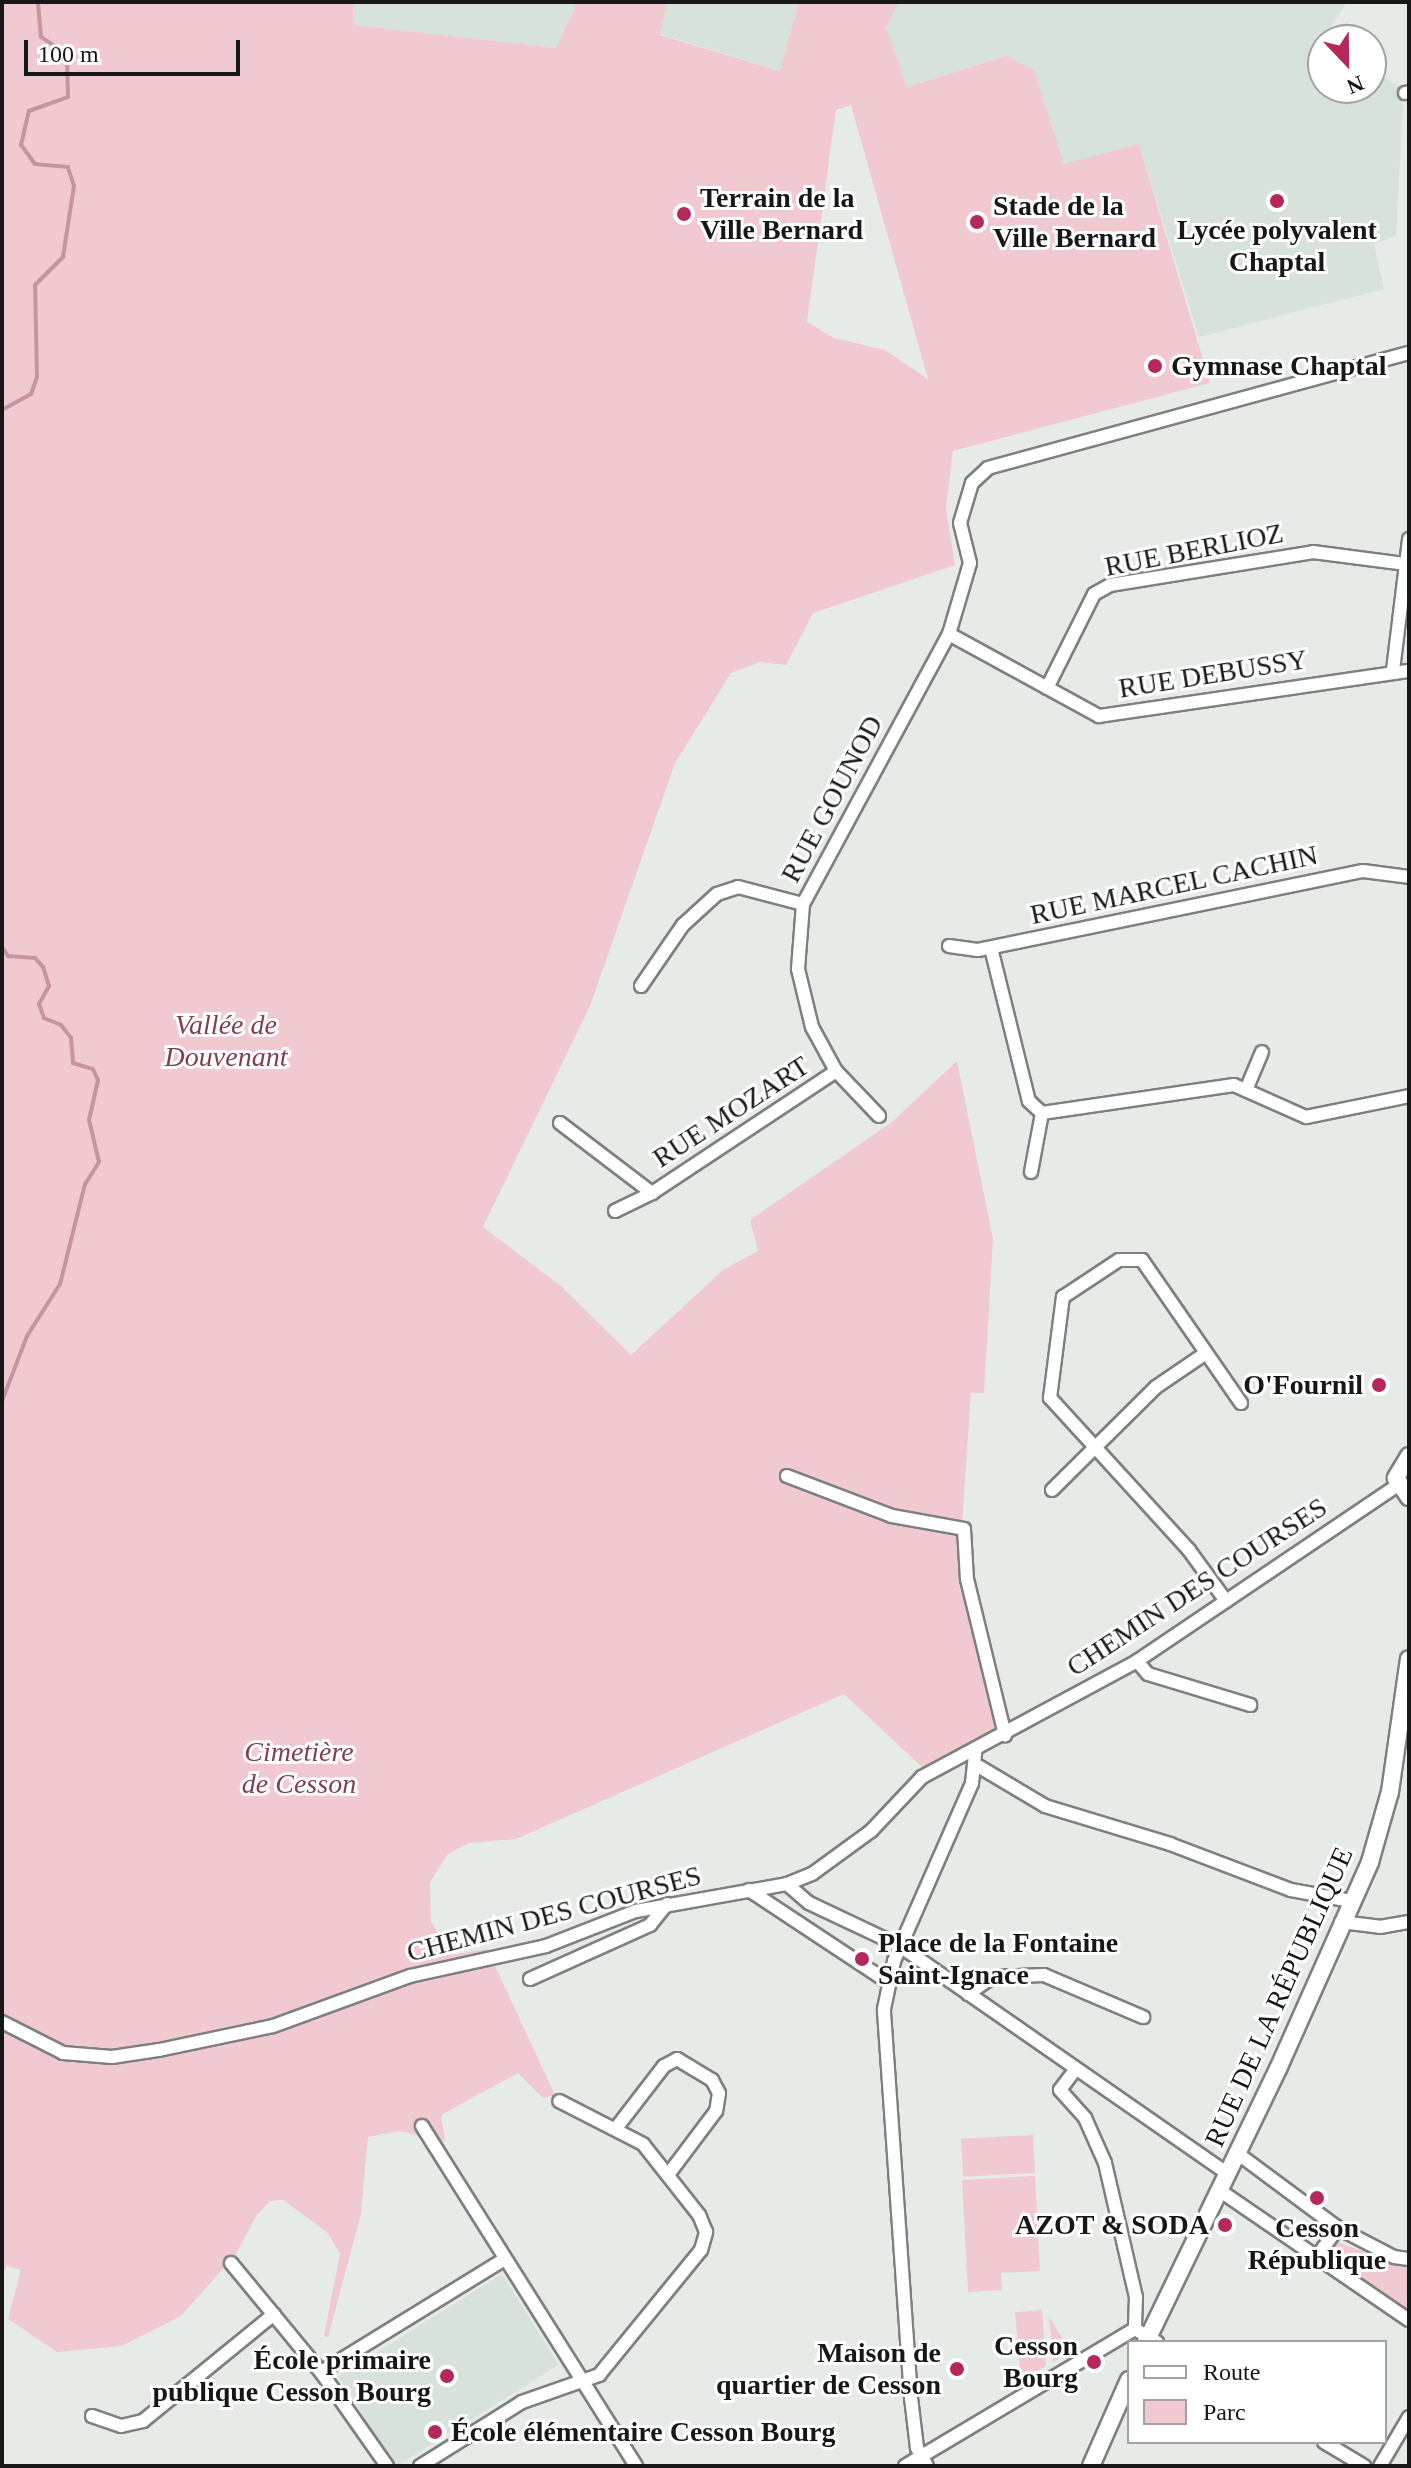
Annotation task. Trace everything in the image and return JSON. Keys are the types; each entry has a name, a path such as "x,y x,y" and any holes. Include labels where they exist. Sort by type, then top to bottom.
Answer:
{"street":[{"name":"RUE GOUNOD","path":"879,1116 836,1071 802,999 798,969 803,904 949,634 970,563 960,523 972,483 988,468 1409,353"},
{"path":"1393,670 1409,539"},
{"name":"RUE BERLIOZ","path":"1047,688 1094,594 1110,585 1313,552 1406,564"},
{"name":"RUE DEBUSSY","path":"949,634 1099,716 1393,670 1409,671"},
{"name":"RUE MARCEL CACHIN","path":"949,946 991,948 1363,871 1409,877"},
{"path":"641,986 683,925 717,894 738,887 803,904"},
{"path":"991,948 1029,1101 1042,1113"},
{"path":"1246,1090 1262,1052"},
{"name":"RUE MOZART","path":"615,1211 652,1193 836,1071"},
{"path":"1042,1113 1234,1085 1306,1117 1409,1096"},
{"path":"1031,1172 1042,1113"},
{"name":"RUE MOZART","path":"560,1123 652,1193"},
{"path":"1226,1601 1189,1550 1050,1398 1057,1311 1063,1297 1119,1260 1142,1260 1241,1403"},
{"path":"1052,1490 1092,1445 1156,1387 1206,1353"},
{"path":"1404,1491 1399,1466 1409,1456"},
{"path":"787,1476 892,1516 964,1529 967,1579 1005,1735"},
{"name":"CHEMIN DES COURSES","path":"2,2022 63,2053 112,2057 159,2050 273,2026 398,1980 546,1946 667,1904 787,1884 833,1862 871,1831 922,1777 975,1752 1137,1661 1226,1601 1404,1491"},
{"name":"RUE DE LA RÉPUBLIQUE","path":"1147,2338 1237,2153 1385,1821 1409,1659"},
{"path":"1137,1661 1148,1674 1250,1705"},
{"path":"923,2461 884,2009 888,1982 900,1946 978,1766 975,1752"},
{"path":"978,1766 1045,1806 1291,1890 1351,1901"},
{"path":"787,1884 809,1903 900,1946 1227,2173"},
{"path":"749,1890 888,1982"},
{"path":"530,1979 650,1925 667,1904"},
{"path":"1341,1922 1380,1927 1409,1922"},
{"path":"968,1994 992,1977 1044,1975 1143,2017"},
{"path":"617,2127 664,2066 677,2059 712,2080 719,2093 716,2111 668,2175"},
{"path":"1075,2070 1060,2090 1085,2118 1105,2163 1147,2338"},
{"path":"420,2466 522,2402 583,2385 599,2375 701,2250 706,2232 699,2215 643,2144 617,2127 559,2101"},
{"path":"422,2126 636,2466"},
{"path":"1237,2153 1338,2228 1394,2257 1409,2259"},
{"path":"1219,2190 1409,2320"},
{"path":"1316,2258 1338,2228"},
{"path":"321,2372 505,2259"},
{"path":"231,2263 321,2372 387,2466"},
{"path":"92,2416 121,2426 143,2421 274,2314"},
{"path":"905,2466 923,2461 1127,2349"},
{"path":"1091,2466 1127,2385"},
{"path":"1380,2466 1409,2417"},
{"path":"1327,2444 1364,2466"}],"shaded area":[{"path":"353,2 577,2 556,48 354,25"},
{"path":"667,2 799,2 781,71 660,34"},
{"name":"Lycée polyvalent Chaptal","path":"899,2 1347,2 1333,24 1307,24 1307,104 1387,104 1387,79 1398,86 1403,106 1396,236 1374,244 1384,289 1199,337 1139,144 1064,165 1034,70 1005,56 907,87 886,27"},
{"name":"École primaire publique Cesson Bourg","path":"502,2274 559,2365 397,2466 338,2376"}],"green space":[{"path":"2,2 353,2 354,25 556,48 577,2 667,2 660,35 780,71 799,2 899,2 886,27 907,87 1006,56 1034,70 1064,164 1139,144 1210,383 953,451 946,508 955,565 813,613 786,665 760,662 731,673 675,763 590,1006 483,1227 561,1286 631,1355 723,1270 758,1251 750,1220 892,1122 957,1061 993,1239 984,1393 971,1393 960,1551 997,1728 923,1768 844,1694 516,1839 468,1843 447,1855 430,1882 431,1922 452,1955 487,1949 555,2095 543,2098 518,2073 441,2115 445,2139 429,2149 417,2135 399,2131 368,2137 361,2214 328,2337 324,2336 340,2253 327,2232 283,2200 270,2201 256,2216 236,2254 181,2316 122,2346 57,2352 8,2319 21,2270 7,2266 2,2275","holes":["851,105 928,379 885,350 834,338 807,322 836,110"]},
{"path":"1033,2135 1035,2173 963,2177 961,2139"},
{"path":"1035,2176 1040,2271 1001,2273 1002,2290 968,2292 962,2180"},
{"path":"1337,2242 1409,2268 1409,2310 1327,2254"},
{"path":"1042,2310 1046,2366 1021,2381 1015,2312"},
{"path":"1049,2317 1071,2352 1053,2362"}],"waterway":[{"path":"2,410 31,394 37,377 35,285 63,257 74,186 68,167 35,164 21,145 29,111 68,97 67,55 41,37 38,2"},
{"path":"2,947 8,956 35,958 43,967 49,986 39,1004 44,1018 61,1025 71,1038 73,1063 93,1069 98,1080 89,1120 99,1162 85,1184 60,1284 27,1336 2,1401"}],"place":[{"name":"Lycée polyvalent Chaptal","path":"1277,201"},
{"name":"Terrain de la Ville Bernard","path":"684,214"},
{"name":"Stade de la Ville Bernard","path":"977,222"},
{"name":"Gymnase Chaptal","path":"1155,366"},
{"name":"O'Fournil","path":"1379,1385"},
{"name":"Place de la Fontaine Saint-Ignace","path":"862,1959"},
{"name":"Cesson République","path":"1317,2198"},
{"name":"AZOT & SODA","path":"1225,2225"},
{"name":"Cesson Bourg","path":"1094,2362"},
{"name":"Maison de quartier de Cesson","path":"957,2369"},
{"name":"École primaire publique Cesson Bourg","path":"447,2376"},
{"name":"École élémentaire Cesson Bourg","path":"435,2432"}],"park label":[{"name":"Vallée de Douvenant","path":"226,1041"},
{"name":"Cimetière de Cesson","path":"299,1768"}]}
